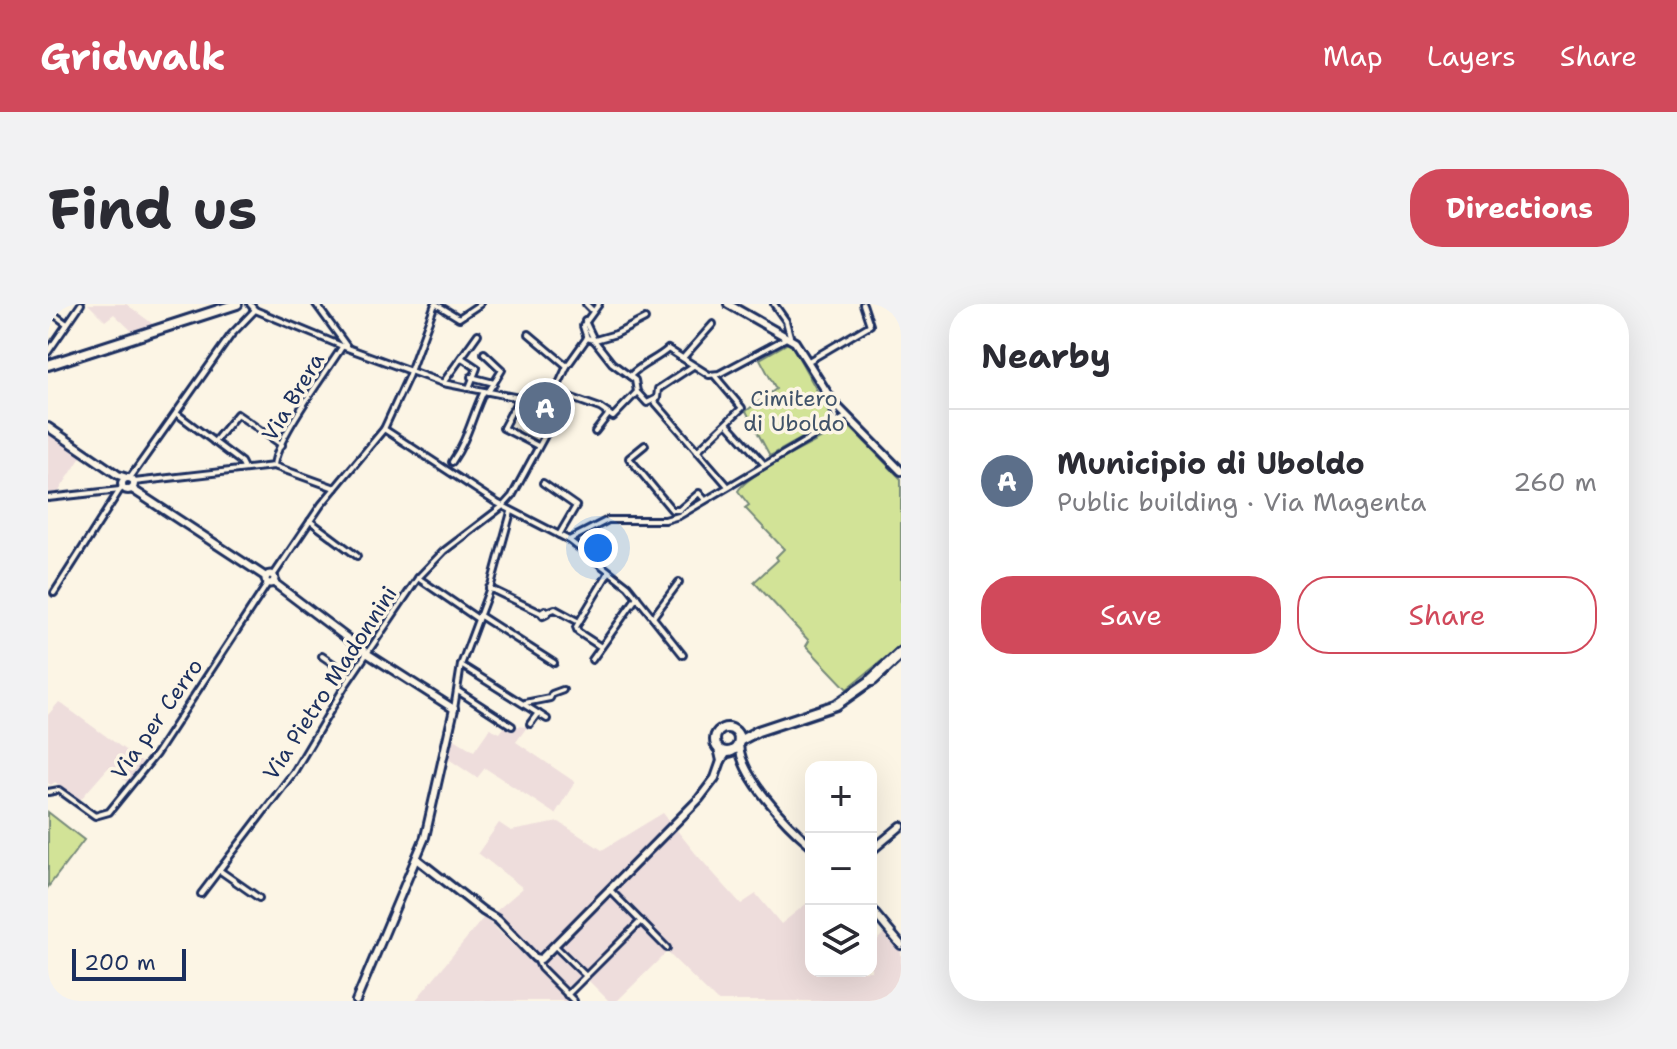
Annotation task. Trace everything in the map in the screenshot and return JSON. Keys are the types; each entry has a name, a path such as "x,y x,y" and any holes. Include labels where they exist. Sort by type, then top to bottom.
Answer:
{"highway":[{"path":"872,680 901,656"}],"main road":[{"path":"48,365 237,304"},
{"path":"738,739 729,728 719,730 715,739 724,750 738,739 826,709 872,680"}],"street":[{"path":"48,352 81,304"},
{"path":"250,304 255,310 349,349 443,383 535,400 556,392 586,402 613,417 637,392"},
{"path":"316,304 349,349"},
{"path":"436,304 459,318 480,304"},
{"name":"Via per Cerro","path":"48,792 59,790 95,816 100,816 109,812 156,754 310,521 384,429 436,304"},
{"path":"586,304 592,310"},
{"path":"587,338 583,327 585,321 599,304"},
{"path":"728,304 790,336"},
{"path":"774,304 786,321 790,336 827,394 901,471"},
{"path":"807,362 870,325 863,304"},
{"path":"48,310 67,324"},
{"path":"54,593 231,335 255,310"},
{"path":"587,338 594,340 616,334 645,319"},
{"path":"585,321 594,340 612,363 636,382 637,392 647,403 654,401 657,390 693,366"},
{"path":"683,358 713,324"},
{"path":"443,383 478,334"},
{"path":"529,334 567,366"},
{"path":"715,376 790,336"},
{"path":"503,506 512,496 550,426 557,405 556,392 567,366 587,338"},
{"name":"Via Brera","path":"274,466 282,445 342,346"},
{"path":"630,376 668,349 715,376 742,408 697,451"},
{"path":"452,462 466,440 473,423 472,415 502,370 484,353"},
{"path":"462,358 477,368 469,388"},
{"path":"471,377 494,383"},
{"path":"827,394 836,417 832,425"},
{"path":"499,436 519,398"},
{"path":"535,400 537,404 532,414 550,426"},
{"path":"654,401 727,485"},
{"path":"176,413 241,462 244,468"},
{"path":"214,442 237,414 282,445"},
{"path":"595,432 609,414"},
{"path":"569,540 602,521 671,519 687,512 727,485 847,418"},
{"path":"727,424 764,464"},
{"path":"48,427 270,580 368,654 454,709"},
{"path":"503,428 538,446"},
{"path":"384,429 511,511 569,540 637,596 683,655"},
{"path":"645,445 629,458 672,510 679,510 699,493 705,500"},
{"path":"48,498 128,483 274,466 336,488"},
{"path":"543,483 576,506 559,535"},
{"name":"Via Pietro Madonnini","path":"201,894 294,772 351,676 418,578 462,536 503,506"},
{"path":"356,1001 425,837 456,717 454,709 461,665 489,588 511,511"},
{"path":"310,521 357,556"},
{"path":"601,647 577,631 579,622 610,571"},
{"path":"418,578 554,663"},
{"path":"653,617 679,582"},
{"path":"489,588 544,612 555,609 579,622"},
{"path":"592,660 637,596"},
{"path":"322,656 351,676"},
{"path":"461,665 547,719"},
{"path":"522,703 550,698 563,690"},
{"path":"458,691 512,726"},
{"path":"530,724 538,713"},
{"path":"738,739 743,762"},
{"path":"537,959 555,946 699,799 715,778 724,750 737,755 775,811 805,839"},
{"path":"877,846 901,826"},
{"path":"417,859 498,920 574,1001"},
{"path":"219,870 259,898"},
{"path":"610,890 667,948"},
{"path":"877,916 901,945"},
{"path":"567,995 641,921"},
{"path":"555,946 586,976"}],"shaded area":[{"path":"88,304 126,304 157,327 135,334 114,314 105,321"},
{"path":"48,430 83,454 57,494 48,495"},
{"path":"59,702 143,763 127,782 108,768 79,801 55,782 51,785 48,783 48,715"},
{"path":"506,725 527,727 516,742 575,782 555,814 485,768 477,778 447,758 451,737 474,751 490,728 500,733"},
{"path":"663,813 741,904 756,894 781,924 805,905 805,977 877,977 877,940 885,932 901,947 901,1001 717,1001 667,952 617,1001 609,1001 589,981 573,996 495,912 523,888 478,853 499,823 511,831 559,822 602,850"},
{"path":"484,917 572,1001 415,1001"}],"green space":[{"name":"Cimitero di Uboldo","path":"790,342 831,416 828,418 830,423 770,456 746,411 776,389 760,359"},
{"path":"844,427 850,427 901,479 901,645 847,689 806,646 809,641 754,582 778,560 776,557 784,549 745,508 749,505 738,491 755,475"},
{"path":"48,812 84,840 48,887"}],"place":[{"name":"Municipio di Uboldo","path":"545,408"}]}
